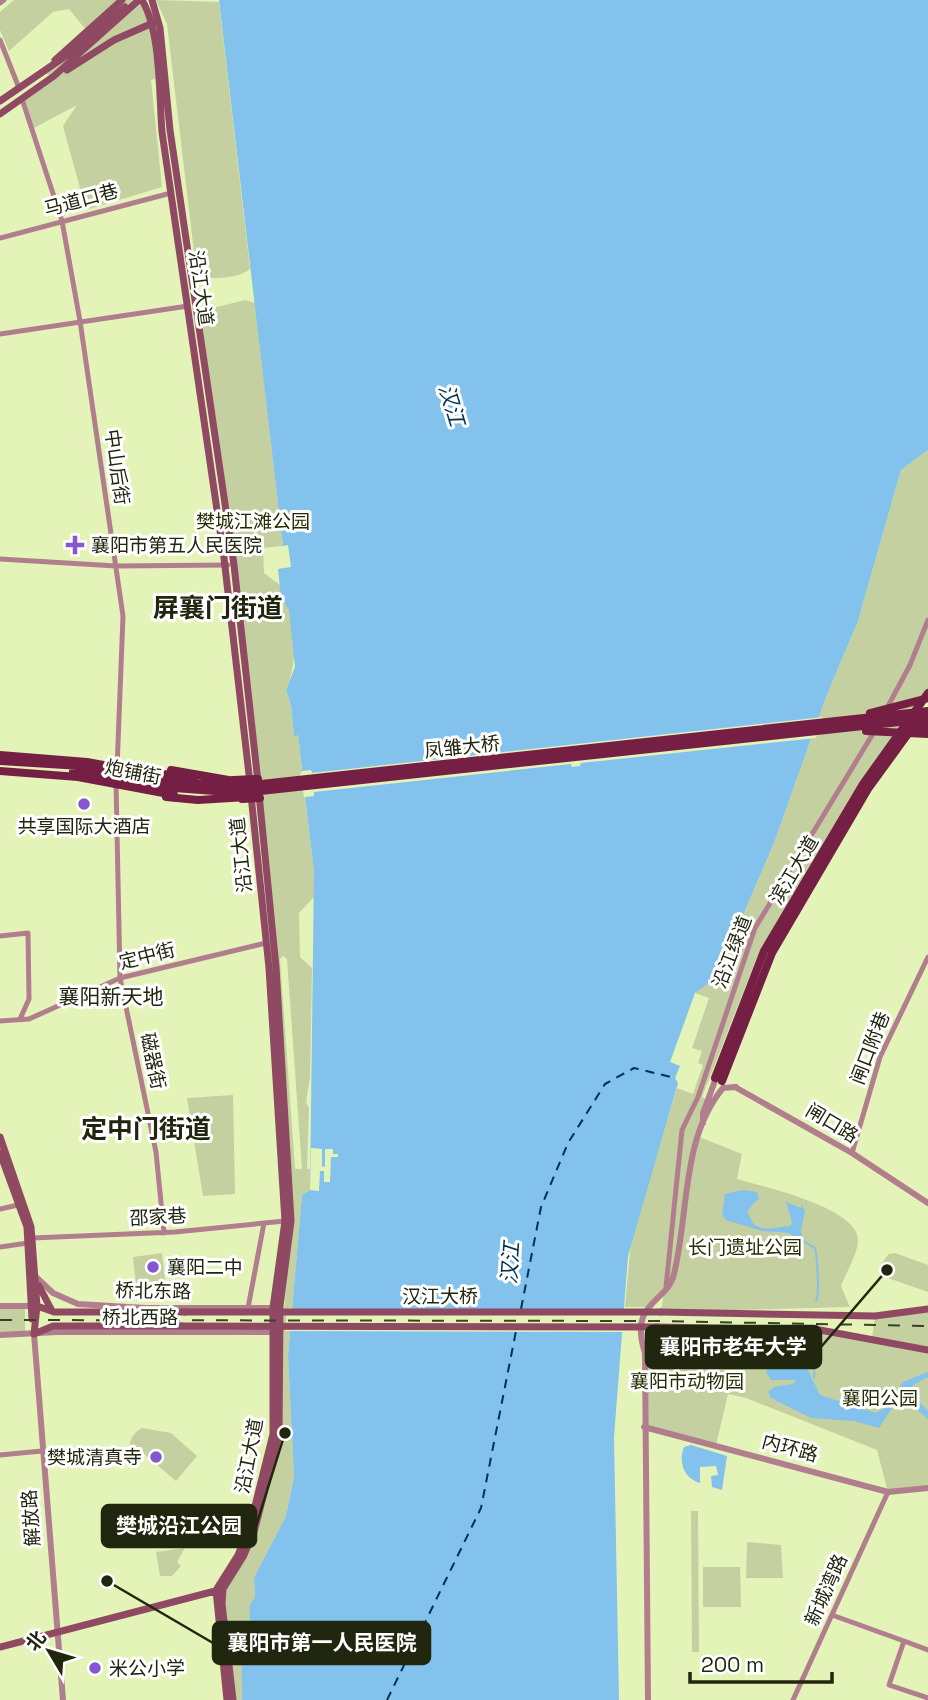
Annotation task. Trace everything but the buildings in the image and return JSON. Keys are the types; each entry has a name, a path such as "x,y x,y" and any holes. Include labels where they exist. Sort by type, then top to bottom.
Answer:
{"main road":[{"path":"43,73 122,0"},
{"path":"54,76 132,0"},
{"path":"0,101 78,51 141,0"},
{"name":"沿江大道","path":"141,0 157,24 170,131 234,565 253,780"},
{"path":"0,114 54,76 114,40 157,24 152,0"},
{"name":"沿江大道","path":"157,24 170,193 256,798 276,967 291,1221 276,1308"},
{"path":"842,725 928,696"},
{"name":"滨江大道","path":"719,1079 772,953 868,789 926,707 928,696"},
{"name":"滨江大道","path":"719,1079 764,951 863,784 901,729 926,707"},
{"name":"凤雏大桥","path":"842,725 926,707"},
{"name":"凤雏大桥","path":"0,761 80,771 194,791 242,793 306,783 842,725 928,719"},
{"path":"842,725 928,730"},
{"path":"901,729 928,730"},
{"path":"889,760 908,742 928,730"},
{"name":"炮铺街","path":"0,761 117,767 142,772 253,780"},
{"name":"炮铺街","path":"0,771 78,777 216,799 256,798"},
{"path":"142,772 171,771 241,782 306,783"},
{"path":"141,789 166,797 198,800 242,798 306,783"},
{"name":"沿江大道","path":"220,1590 243,1558 254,1532 279,1434 276,1308 285,1221 256,798"},
{"name":"解放路","path":"0,1137 32,1227 30,1240 34,1306"},
{"name":"解放路","path":"0,1153 30,1240 35,1276 34,1334"},
{"path":"34,1334 38,1318 54,1312 44,1301 35,1276"},
{"name":"汉江大桥","path":"34,1306 54,1312 661,1312 875,1316 928,1308"},
{"name":"汉江大桥","path":"34,1334 52,1326 657,1327 820,1330 928,1350"},
{"path":"0,1647 220,1590"},
{"path":"220,1590 228,1700"},
{"path":"220,1590 233,1700"}],"street":[{"path":"0,40 19,88"},
{"name":"中山后街","path":"22,99 62,221 80,321 123,616 115,785"},
{"name":"马道口巷","path":"0,238 170,193"},
{"path":"0,334 188,306"},
{"path":"0,559 116,566 234,565"},
{"name":"沿江绿道","path":"666,1287 682,1130 698,1097 755,928 891,703 928,620"},
{"name":"磁器街","path":"115,785 120,978 156,1152 164,1233"},
{"path":"0,936 28,933 29,999 20,1020"},
{"name":"定中街","path":"0,1021 29,1018 120,978 266,943"},
{"name":"闸口附巷","path":"852,1153 880,1057 928,957"},
{"path":"703,1125 707,1100 719,1079"},
{"name":"闸口路","path":"719,1079 852,1153 928,1203"},
{"path":"648,1700 645,1353 640,1339 646,1307 674,1278 692,1156 703,1125 723,1088 736,1087"},
{"path":"698,1097 707,1100"},
{"path":"0,1209 18,1205"},
{"name":"邵家巷","path":"0,1247 30,1240 164,1233 285,1221"},
{"path":"248,1308 264,1223"},
{"name":"桥北东路","path":"35,1276 54,1293 79,1304 276,1308"},
{"path":"0,1306 34,1306"},
{"name":"桥北西路","path":"0,1335 276,1332"},
{"name":"解放路","path":"34,1334 55,1632 63,1700"},
{"name":"内环路","path":"644,1427 888,1492 928,1489"},
{"path":"0,1455 42,1451"},
{"name":"新城湾路","path":"793,1700 888,1492"},
{"path":"832,1615 928,1650"},
{"path":"904,1641 890,1685 928,1698"}],"green space":[{"path":"14,0 142,0 146,7 158,78 151,80 162,187 86,210 63,126 77,105 32,129 22,99 53,76 43,73 87,31 69,9 53,12 9,51 0,30 0,12"},
{"path":"156,0 219,2 250,269 239,275 197,277 167,24"},
{"name":"樊城江滩公园","path":"245,300 255,303 283,546 263,548 264,573 280,585 293,631 293,661 286,690 291,705 294,735 298,735 314,872 314,897 299,913 300,957 312,968 310,1077 306,1102 309,1108 307,1169 310,1169 310,1190 302,1195 288,1356 294,1476 286,1516 254,1579 255,1597 242,1645 242,1700 233,1700 223,1589 272,1468 291,1221 266,863 201,311","holes":["283,956 287,959 302,1169 295,1169 280,959"]},
{"name":"长门遗址公园","path":"928,450 928,690 757,957 702,1097 707,1100 699,1137 742,1154 737,1179 788,1193 827,1209 843,1218 854,1229 857,1245 841,1286 850,1307 661,1312 664,1291 646,1307 625,1307 631,1240 677,1088 693,1094 703,1065 698,1063 702,1051 692,1048 709,998 695,993 716,978 774,843 826,697 858,621 901,470"},
{"path":"233,1095 235,1194 203,1196 187,1098"},
{"path":"162,1253 166,1288 137,1294 133,1257"},
{"path":"895,1253 928,1265 928,1292 885,1277 881,1264 889,1254"},
{"path":"0,1306 25,1306 25,1333 0,1335"},
{"path":"928,1308 928,1488 888,1492 877,1450 746,1398 728,1394 716,1445 644,1427 645,1353 664,1345 664,1327 820,1330 872,1338 875,1316"},
{"path":"142,1428 171,1433 197,1456 176,1481 143,1453 131,1461 130,1442"},
{"path":"691,1511 698,1511 699,1652 692,1652"},
{"path":"747,1542 781,1545 783,1578 746,1578"},
{"path":"185,1548 177,1562 181,1566 172,1576 160,1576 156,1552"},
{"path":"703,1567 740,1567 741,1607 703,1607"}],"water":[{"name":"汉江","path":"219,0 928,0 928,450 901,470 858,621 826,697 774,843 716,978 695,993 670,1062 680,1066 675,1078 678,1083 628,1256 614,1437 619,1700 242,1700 242,1649 249,1624 250,1605 255,1597 254,1578 286,1516 294,1476 288,1356 302,1195 310,1190 314,872 298,735 294,736 291,705 286,690 295,667 289,610 281,597 278,569 291,567 288,545 283,546"},
{"path":"741,1190 757,1192 759,1198 747,1211 754,1225 765,1229 790,1226 792,1222 786,1202 801,1208 801,1204 805,1211 801,1231 804,1244 790,1233 762,1231 726,1220 722,1215 725,1194"},
{"path":"774,1358 797,1361 807,1368 820,1395 876,1413 883,1409 903,1382 928,1372 928,1377 912,1386 911,1393 928,1411 928,1419 900,1396 879,1428 854,1421 811,1418 771,1398 768,1392 774,1387 793,1384 796,1380 771,1380 766,1372"},
{"path":"691,1445 727,1456 722,1490 712,1487 711,1476 718,1475 716,1466 700,1467 700,1483 686,1474 682,1453 684,1447"}],"pier":[{"path":"823,717 816,738 581,763 580,766 572,767 571,764 314,792 314,796 304,797 300,774 302,771 311,770 312,773"},
{"path":"311,1148 322,1149 322,1167 325,1166 325,1149 333,1149 333,1154 338,1154 338,1157 331,1157 330,1182 324,1182 324,1171 320,1171 319,1191 310,1190"},
{"path":"287,1309 629,1309 626,1332 285,1331"}],"waterway":[{"path":"790,1233 815,1248 818,1284 816,1301"},
{"path":"814,1378 815,1360"}],"ferry route":[{"path":"521,1309 541,1207 568,1143 605,1084 634,1068 675,1078"},
{"path":"387,1700 481,1508 516,1331"}],"railway":[{"path":"0,1320 655,1321 928,1326"}],"place":[{"name":"襄阳市第五人民医院","path":"75,545"},
{"name":"共享国际大酒店","path":"84,804"},
{"name":"襄阳二中","path":"153,1267"},
{"name":"襄阳市老年大学","path":"887,1270"},
{"name":"樊城沿江公园","path":"285,1433"},
{"name":"樊城清真寺","path":"156,1457"},
{"name":"襄阳市第一人民医院","path":"107,1581"},
{"name":"米公小学","path":"95,1668"}],"district":[{"name":"屏襄门街道","path":"218,608"},
{"name":"襄阳新天地","path":"111,996"},
{"name":"定中门街道","path":"146,1129"}],"park label":[{"name":"襄阳市动物园","path":"687,1381"},
{"name":"襄阳公园","path":"880,1398"}]}
